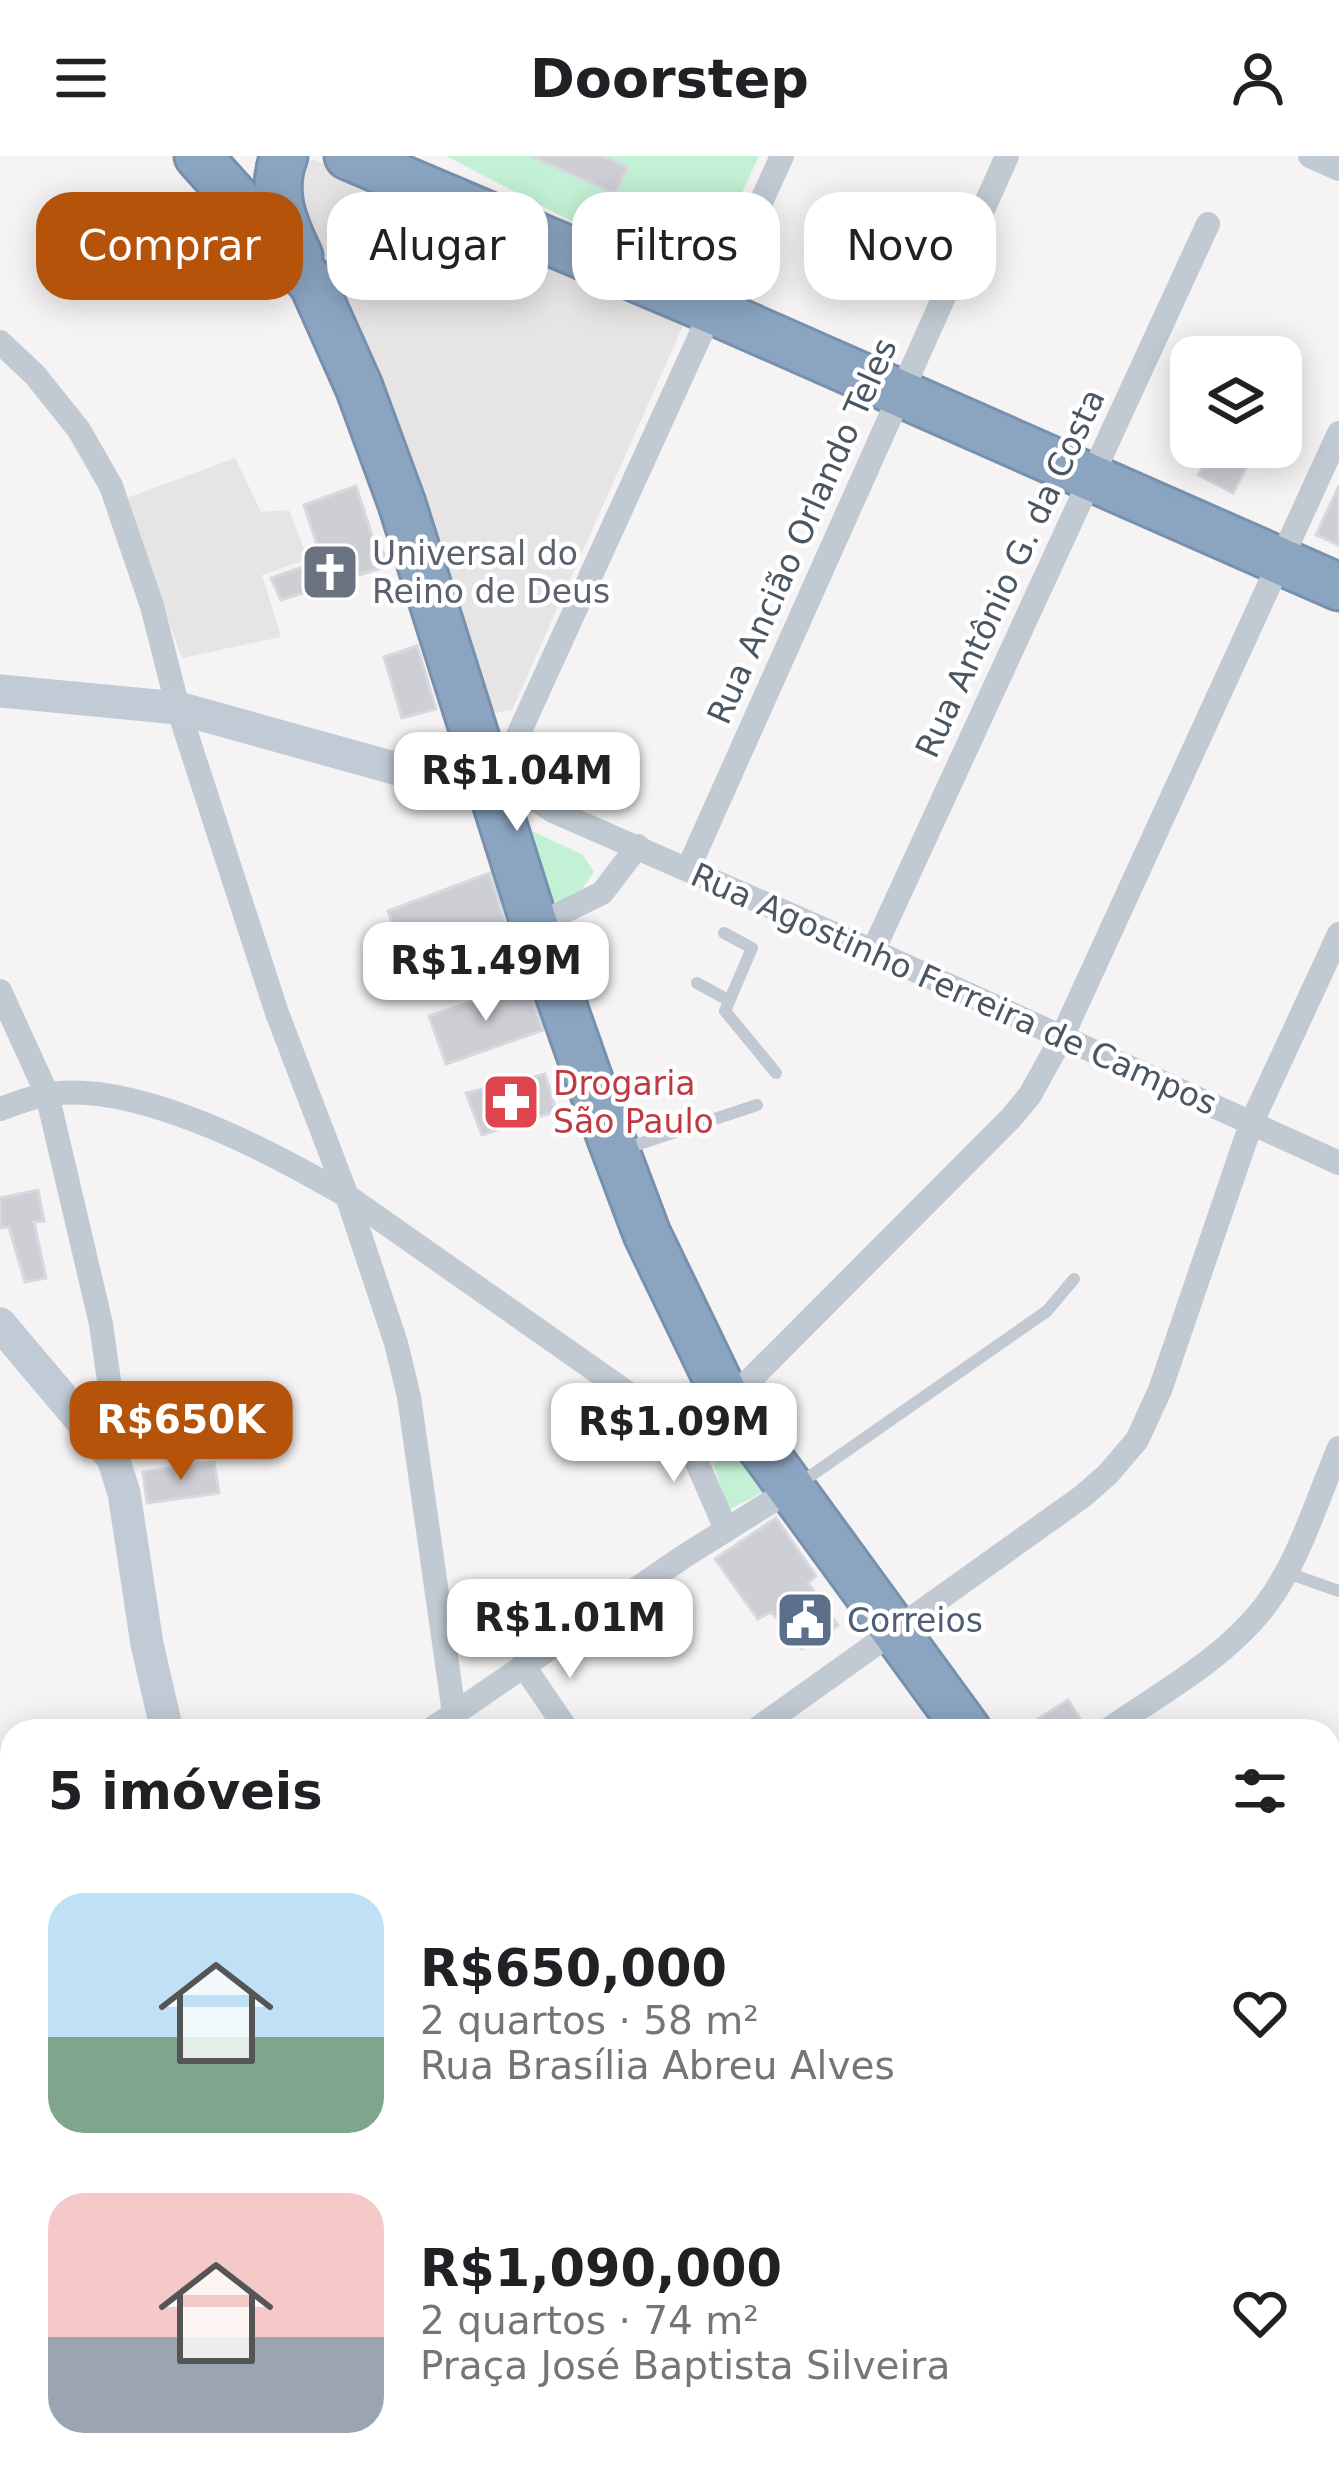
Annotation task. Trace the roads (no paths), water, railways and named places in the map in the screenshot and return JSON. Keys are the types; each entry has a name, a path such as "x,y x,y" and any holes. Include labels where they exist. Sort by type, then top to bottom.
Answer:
{"highway":[{"path":"198,156 313,284"},
{"path":"284,156 277,185 279,209 359,387 402,504 503,786 535,926 647,1234 728,1402 959,1719"},
{"path":"348,156 900,392 1339,587"}],"street":[{"path":"0,691 178,708 503,786 508,755 768,156"},
{"path":"704,307 782,156"},
{"name":"Rua Ancião Orlando Teles","path":"688,868 1007,156"},
{"path":"1310,156 1339,169"},
{"name":"Rua Antônio G. da Costa","path":"873,951 1208,224"},
{"path":"0,342 35,375 79,430 112,486 152,606 178,708 277,1013 347,1196 396,1343 409,1396 454,1713"},
{"path":"0,1108 47,1094 136,1100 298,1167 347,1196 649,1408 677,1417 697,1415 728,1402 1030,1095 1062,1037 1339,433"},
{"name":"Rua Agostinho Ferreira de Campos","path":"503,786 1339,1163"},
{"path":"535,926 602,893 638,846"},
{"path":"771,1719 1083,1496 1137,1440 1168,1368 1251,1124 1339,934"},
{"path":"0,992 47,1094 100,1324 114,1416 113,1458 124,1493 147,1644 164,1719"},
{"path":"0,1324 113,1458"},
{"path":"677,1417 726,1529"},
{"path":"1123,1719 1235,1638 1265,1606 1285,1572 1339,1448"},
{"path":"446,1719 793,1488"},
{"path":"523,1665 560,1719"}],"lane":[{"path":"724,933 752,949 726,1013 776,1073"},
{"path":"697,983 728,1000"},
{"path":"617,1151 757,1105"},
{"path":"793,1488 1047,1311 1073,1279"},
{"path":"1285,1572 1339,1591"}],"place":[{"name":"Universal do Reino de Deus","path":"330,572"},
{"name":"Drogaria São Paulo","path":"511,1102"},
{"name":"Correios","path":"805,1620"}]}
